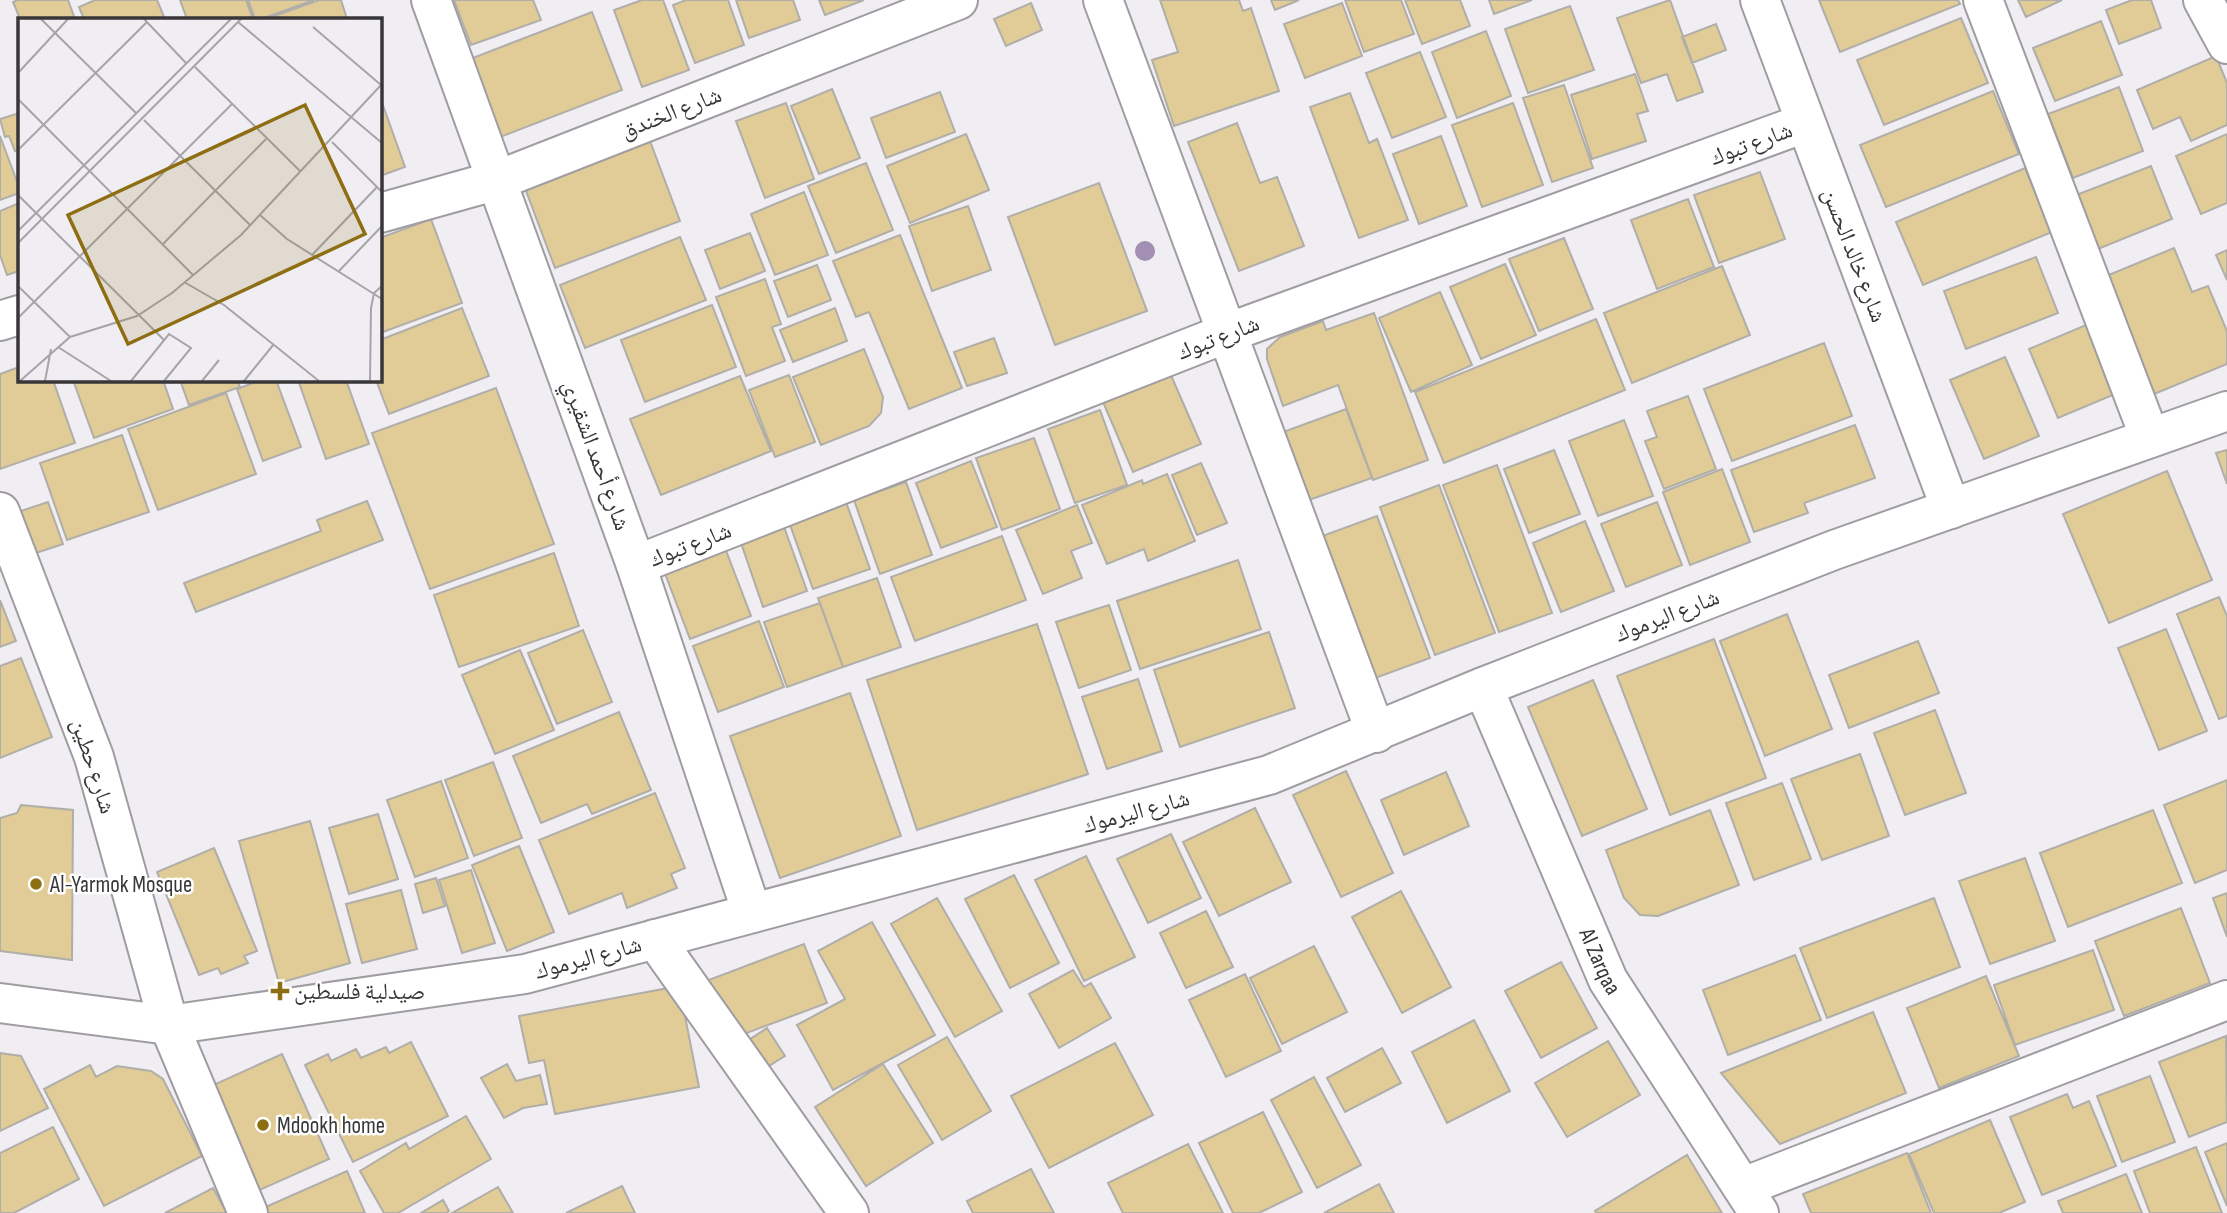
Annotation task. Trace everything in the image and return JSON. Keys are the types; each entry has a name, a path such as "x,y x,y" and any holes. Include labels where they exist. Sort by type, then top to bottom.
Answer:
{"street":[{"name":"شارع أحمد الشقيري","path":"431,0 636,565 752,913"},
{"name":"شارع الخندق","path":"382,213 498,180 958,0"},
{"path":"1103,0 1376,733"},
{"name":"شارع خالد الحسن","path":"1760,0 1951,509"},
{"path":"1983,0 2150,438"},
{"path":"2203,0 2227,44"},
{"name":"شارع تبوك","path":"636,565 1227,333 1805,123"},
{"path":"0,321 18,315"},
{"name":"شارع اليرموك","path":"0,1003 169,1026 525,974 1269,775 1483,687 1834,550 2227,411"},
{"name":"شارع حطين","path":"0,512 94,757 169,1026 248,1213"},
{"name":"Al Zarqaa","path":"1483,687 1608,980 1751,1200"},
{"path":"655,939 849,1213"},
{"path":"1751,1200 2227,1000"}],"building":[{"path":"68,0 75,18 20,18 13,2"},
{"path":"95,0 157,0 165,18 84,18 79,7"},
{"path":"180,0 246,0 253,18 187,18"},
{"path":"248,0 314,0 264,18 255,18"},
{"path":"319,0 341,0 347,18 269,18"},
{"path":"454,0 533,0 541,20 471,45"},
{"path":"642,0 663,0 689,70 642,87 614,10"},
{"path":"686,0 728,0 744,45 695,63 673,5"},
{"path":"736,0 793,0 800,20 749,38"},
{"path":"819,0 864,0 825,15"},
{"path":"1160,0 1239,0 1243,11 1251,8 1279,91 1174,126 1152,60 1178,52"},
{"path":"1271,0 1299,0 1275,10"},
{"path":"1345,0 1401,0 1414,34 1364,52"},
{"path":"1405,0 1460,0 1470,26 1422,44"},
{"path":"1489,0 1532,0 1494,14"},
{"path":"1670,0 1703,92 1677,101 1667,74 1641,83 1617,18"},
{"path":"1819,0 1958,0 1960,4 1840,52"},
{"path":"2018,0 2062,0 2026,17"},
{"path":"2132,0 2151,0 2161,28 2119,44 2106,10"},
{"path":"1031,3 1042,30 1006,46 994,19"},
{"path":"1342,3 1362,56 1305,78 1284,24"},
{"path":"1570,6 1594,70 1528,93 1505,29"},
{"path":"592,12 622,90 495,139 465,61"},
{"path":"1961,18 1988,83 1884,125 1857,60"},
{"path":"2101,21 2122,75 2055,101 2033,48"},
{"path":"1716,24 1726,50 1692,63 1682,37"},
{"path":"1486,31 1511,96 1457,118 1432,52"},
{"path":"1420,52 1446,117 1392,138 1366,73"},
{"path":"2216,56 2227,83 2227,125 2191,141 2180,117 2153,129 2137,90"},
{"path":"1635,74 1648,111 1637,114 1646,141 1592,159 1571,95"},
{"path":"1564,85 1593,168 1552,182 1523,98"},
{"path":"2119,87 2143,151 2073,178 2048,114"},
{"path":"832,89 860,158 819,174 791,106"},
{"path":"1993,91 2019,154 1886,207 1860,145"},
{"path":"940,92 955,132 886,158 871,118"},
{"path":"1350,93 1369,143 1377,139 1408,220 1359,238 1310,107"},
{"path":"382,103 405,167 382,175"},
{"path":"786,103 814,179 765,198 736,121"},
{"path":"1513,103 1543,185 1482,207 1452,125"},
{"path":"18,113 18,150 15,151 9,136 5,137 0,119"},
{"path":"1237,123 1260,183 1277,177 1304,246 1239,271 1188,142"},
{"path":"966,134 989,190 910,223 887,166"},
{"path":"2227,134 2227,203 2201,214 2176,156"},
{"path":"0,136 18,184 18,193 0,200"},
{"path":"1441,136 1467,206 1419,224 1393,154"},
{"path":"650,141 680,221 555,268 525,188"},
{"path":"866,163 893,230 836,253 808,186"},
{"path":"2151,166 2172,219 2093,251 2071,197"},
{"path":"2025,168 2052,232 1923,285 1896,222"},
{"path":"1760,172 1785,239 1719,263 1694,195"},
{"path":"1099,183 1147,311 1055,345 1008,217"},
{"path":"804,192 828,255 775,275 751,214"},
{"path":"1688,199 1714,267 1657,289 1631,220"},
{"path":"18,203 18,271 7,275 0,255 0,211"},
{"path":"968,206 991,270 932,291 909,226"},
{"path":"431,219 462,303 382,332 382,237"},
{"path":"750,233 765,271 720,289 705,250"},
{"path":"900,235 962,388 909,409 869,312 856,317 833,261"},
{"path":"680,237 706,300 585,348 560,285"},
{"path":"1564,238 1593,309 1539,331 1509,259"},
{"path":"2174,248 2192,292 2208,286 2227,331 2227,364 2147,397 2099,279"},
{"path":"2227,250 2227,280 2216,255"},
{"path":"2036,257 2058,313 1966,349 1944,291"},
{"path":"1505,264 1536,335 1481,359 1450,287"},
{"path":"817,265 831,300 788,317 774,281"},
{"path":"1722,266 1750,335 1632,383 1604,313"},
{"path":"765,279 781,324 772,327 785,361 746,376 716,297"},
{"path":"1440,292 1472,365 1411,392 1379,318"},
{"path":"712,305 736,367 645,402 621,340"},
{"path":"462,308 489,376 389,414 377,382 382,382 382,339"},
{"path":"835,308 847,341 793,362 780,330"},
{"path":"1374,313 1428,460 1373,480 1338,385 1283,406 1267,359 1267,349 1280,337 1323,321 1326,330"},
{"path":"1596,319 1625,390 1444,463 1415,392"},
{"path":"2086,325 2115,394 2058,418 2029,349"},
{"path":"994,338 1007,373 967,386 954,352"},
{"path":"1824,343 1852,416 1732,461 1704,389"},
{"path":"864,349 883,397 881,413 869,426 821,445 793,377"},
{"path":"2005,357 2039,436 1984,459 1950,380"},
{"path":"18,367 18,382 54,382 75,443 0,469 0,374"},
{"path":"1170,373 1201,444 1133,472 1103,402"},
{"path":"789,375 815,442 775,457 749,390"},
{"path":"740,376 771,451 661,495 630,419"},
{"path":"74,382 164,382 173,409 94,438"},
{"path":"181,382 238,382 240,387 189,405"},
{"path":"256,382 277,382 301,447 263,461 237,389"},
{"path":"299,382 347,382 369,444 326,459"},
{"path":"496,388 554,544 430,589 372,433"},
{"path":"226,393 256,474 158,510 128,429"},
{"path":"1688,396 1716,469 1664,489 1645,441 1657,437 1647,411"},
{"path":"1346,409 1372,478 1309,500 1283,432"},
{"path":"1100,410 1127,485 1075,503 1048,429"},
{"path":"1624,420 1653,496 1598,516 1569,441"},
{"path":"1855,425 1875,478 1804,503 1808,513 1754,532 1731,470"},
{"path":"122,435 149,512 67,540 40,463"},
{"path":"1034,438 1060,509 1002,530 976,458"},
{"path":"1554,450 1580,514 1529,533 1504,469"},
{"path":"2227,450 2227,484 2216,453"},
{"path":"971,461 997,527 941,548 916,483"},
{"path":"1201,463 1227,523 1197,535 1172,475"},
{"path":"1497,465 1552,613 1499,632 1443,485"},
{"path":"1722,469 1750,542 1690,565 1663,492"},
{"path":"2167,471 2212,580 2109,623 2063,514"},
{"path":"1167,474 1195,541 1148,561 1144,549 1107,564 1082,505 1142,480 1143,484"},
{"path":"906,482 932,555 880,574 854,500"},
{"path":"1439,485 1495,633 1435,655 1380,507"},
{"path":"367,501 383,540 196,612 184,583 321,531 317,520"},
{"path":"48,502 63,544 36,553 21,511"},
{"path":"846,502 870,569 813,589 789,522"},
{"path":"1657,502 1682,565 1626,587 1601,524"},
{"path":"1077,505 1092,543 1071,551 1082,578 1043,594 1016,530"},
{"path":"1377,516 1430,658 1367,681 1314,539"},
{"path":"1585,521 1614,591 1561,612 1533,543"},
{"path":"783,524 807,591 763,607 740,540"},
{"path":"1002,536 1026,600 915,641 891,577"},
{"path":"722,540 751,616 690,639 661,563"},
{"path":"554,553 579,626 459,667 434,595"},
{"path":"1238,560 1261,629 1140,669 1117,601"},
{"path":"877,578 901,647 843,667 818,598"},
{"path":"2219,597 2227,616 2227,716 2219,719 2177,614"},
{"path":"0,600 16,641 0,647"},
{"path":"820,603 843,667 787,687 764,622"},
{"path":"1109,605 1131,670 1079,688 1056,622"},
{"path":"1787,614 1832,729 1765,756 1720,641"},
{"path":"759,621 784,687 718,712 693,646"},
{"path":"1037,624 1088,774 917,830 867,680"},
{"path":"2166,629 2207,731 2159,750 2118,648"},
{"path":"583,630 612,702 557,724 528,653"},
{"path":"1269,632 1295,708 1180,747 1154,670"},
{"path":"1714,639 1766,778 1670,815 1617,676"},
{"path":"1918,641 1939,693 1849,728 1829,675"},
{"path":"520,650 554,730 495,754 462,675"},
{"path":"21,658 52,737 0,758 0,666"},
{"path":"1138,679 1162,751 1107,769 1082,697"},
{"path":"1593,680 1647,809 1582,836 1528,707"},
{"path":"850,693 901,836 780,878 730,736"},
{"path":"1935,710 1966,793 1905,815 1874,733"},
{"path":"619,712 651,790 592,814 587,804 541,823 513,756"},
{"path":"1860,754 1889,836 1822,860 1791,779"},
{"path":"493,762 522,838 474,856 445,780"},
{"path":"1346,771 1393,873 1341,897 1293,795"},
{"path":"1446,772 1469,826 1404,855 1381,800"},
{"path":"2227,780 2227,870 2195,883 2164,805"},
{"path":"441,781 468,858 415,877 387,800"},
{"path":"1782,783 1811,859 1754,880 1726,803"},
{"path":"655,793 685,868 671,874 677,888 627,908 622,893 569,914 539,840"},
{"name":"Al-Yarmok Mosque","path":"21,805 73,810 72,960 0,951 0,818 17,813"},
{"path":"1255,808 1291,882 1219,916 1183,842"},
{"path":"1710,810 1739,885 1658,916 1640,915 1624,898 1606,850"},
{"path":"2153,810 2182,883 2068,927 2040,853"},
{"path":"378,814 398,879 349,894 329,828"},
{"path":"310,821 350,963 279,983 239,841"},
{"path":"1171,834 1201,898 1148,923 1117,859"},
{"path":"519,846 554,932 507,951 472,865"},
{"path":"214,848 257,951 244,956 248,963 221,974 218,968 199,975 157,872"},
{"path":"1086,856 1135,957 1084,981 1035,880"},
{"path":"2025,858 2055,941 1990,964 1959,881"},
{"path":"471,870 495,943 462,953 439,880"},
{"path":"1014,875 1059,963 1010,988 965,899"},
{"path":"436,878 445,906 423,913 415,884"},
{"path":"401,890 417,949 362,963 346,904"},
{"path":"1401,891 1451,987 1402,1013 1352,917"},
{"path":"2227,893 2227,937 2213,898"},
{"path":"937,898 1002,1011 955,1037 891,924"},
{"path":"1934,898 1960,967 1827,1018 1800,948"},
{"path":"2181,908 2210,983 2124,1016 2095,941"},
{"path":"1206,911 1233,967 1186,988 1160,933"},
{"path":"872,922 935,1035 833,1090 797,1025 845,999 818,951"},
{"path":"804,944 827,1003 728,1040 706,981"},
{"path":"1314,946 1347,1012 1282,1044 1250,978"},
{"path":"2093,950 2114,1010 2015,1045 1994,985"},
{"path":"1795,955 1821,1020 1728,1055 1703,990"},
{"path":"1561,962 1597,1028 1541,1058 1505,991"},
{"path":"1073,970 1084,987 1091,983 1111,1018 1059,1048 1029,994"},
{"path":"1245,974 1281,1051 1226,1077 1189,1000"},
{"path":"1986,976 2019,1056 1939,1088 1907,1008"},
{"path":"679,986 699,1087 555,1114 544,1060 529,1063 519,1016"},
{"path":"1873,1012 1906,1093 1780,1144 1721,1073"},
{"path":"1474,1020 1510,1091 1447,1123 1412,1052"},
{"path":"767,1028 785,1056 756,1074 738,1047"},
{"path":"2226,1036 2227,1122 2189,1137 2159,1062"},
{"path":"947,1037 991,1111 942,1140 898,1065"},
{"path":"1608,1041 1640,1095 1567,1137 1535,1083"},
{"path":"411,1042 448,1116 353,1162 305,1065 328,1054 331,1061 356,1049 361,1058 386,1047 389,1053"},
{"path":"1115,1043 1153,1115 1049,1168 1011,1096"},
{"path":"1382,1048 1401,1083 1345,1112 1327,1078"},
{"path":"0,1053 21,1056 48,1108 0,1131"},
{"name":"Mdookh home","path":"282,1054 329,1159 244,1197 198,1092"},
{"path":"507,1064 516,1081 540,1075 547,1104 523,1108 504,1118 481,1078"},
{"path":"883,1064 933,1143 866,1186 815,1107"},
{"path":"90,1065 96,1077 117,1066 151,1071 163,1079 202,1156 104,1206 44,1089"},
{"path":"2150,1076 2175,1142 2122,1162 2097,1096"},
{"path":"1314,1077 1361,1165 1317,1188 1271,1100"},
{"path":"2067,1094 2073,1108 2089,1101 2116,1166 2042,1195 2010,1117"},
{"path":"1263,1112 1302,1192 1259,1213 1233,1213 1199,1143"},
{"path":"466,1116 491,1159 398,1213 384,1213 360,1171 406,1143 409,1149"},
{"path":"1990,1120 2025,1202 1999,1213 1934,1213 1909,1154"},
{"path":"53,1127 79,1179 14,1213 0,1213 0,1153"},
{"path":"2227,1143 2227,1206 2205,1152"},
{"path":"1188,1144 1223,1213 1123,1213 1108,1183"},
{"path":"2196,1147 2222,1213 2150,1213 2134,1171"},
{"path":"1907,1153 1931,1213 1811,1213 1803,1194"},
{"path":"1687,1155 1722,1213 1596,1213 1595,1211"},
{"path":"1031,1169 1054,1213 973,1213 967,1201"},
{"path":"347,1171 365,1213 263,1213 261,1209"},
{"path":"2126,1174 2142,1213 2063,1213 2058,1201"},
{"path":"1379,1184 1394,1213 1324,1213"},
{"path":"622,1186 635,1213 566,1213"},
{"path":"498,1187 513,1213 452,1213"},
{"path":"213,1188 227,1213 165,1213"},
{"path":"443,1200 449,1211 446,1213 421,1213"}],"place":[{"name":"Al-Yarmok Mosque","path":"36,884"},
{"name":"صيدلية فلسطين","path":"280,991"},
{"name":"Mdookh home","path":"263,1125"}]}
